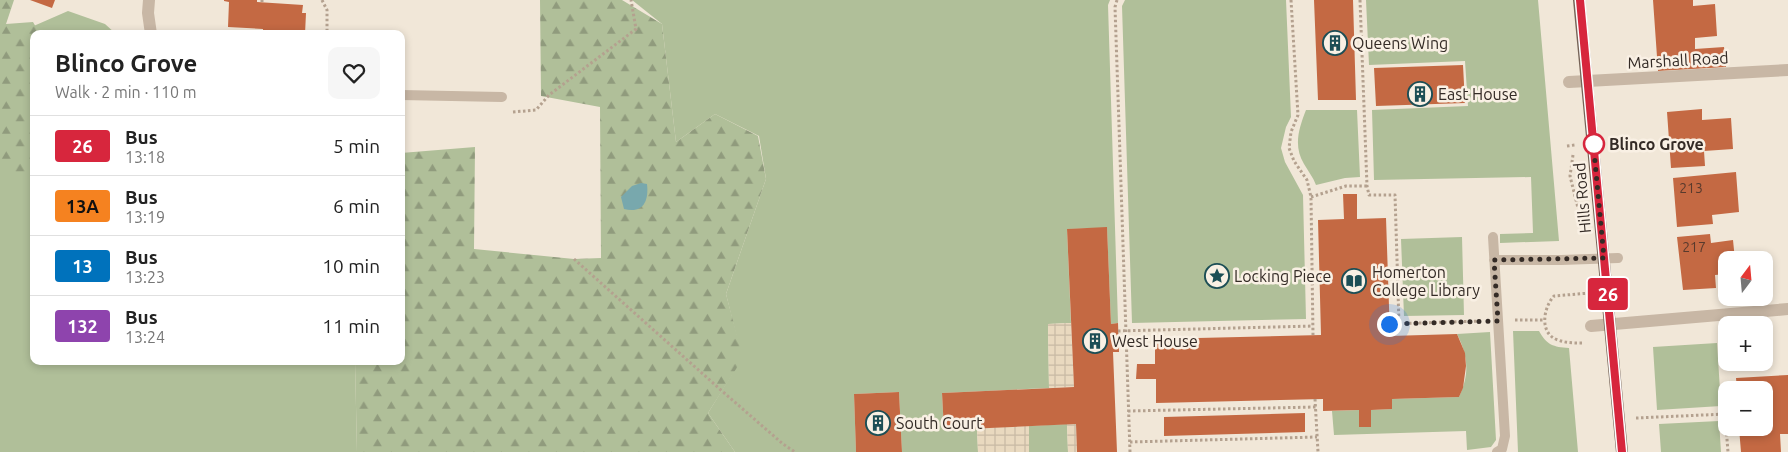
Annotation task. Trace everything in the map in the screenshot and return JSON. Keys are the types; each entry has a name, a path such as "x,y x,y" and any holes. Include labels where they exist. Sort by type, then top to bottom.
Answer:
{"main road":[{"name":"Hills Road","path":"1580,0 1622,452"}],"street":[{"path":"149,0 148,13 150,30"},
{"name":"Marshall Road","path":"1569,82 1788,70"},
{"path":"1591,326 1788,309"}],"lane":[{"path":"405,95 502,97"},
{"path":"1493,237 1505,436 1502,449 1497,452"},
{"path":"1494,260 1618,258"}],"path":[{"path":"322,0 327,10 327,30"},
{"path":"549,95 636,29 631,0"},
{"path":"1117,0 1115,6 1130,452"},
{"path":"1291,0 1298,115 1291,132 1289,148 1294,161 1307,180 1310,197 1313,335"},
{"path":"1360,0 1367,186 1370,195 1394,195 1399,324"},
{"path":"1310,197 1346,186 1367,186"},
{"path":"574,259 722,391 783,444 796,452"},
{"path":"1389,324 1545,320"},
{"path":"1118,331 1313,326"},
{"path":"1315,399 1318,452"},
{"path":"1128,411 1316,407"},
{"path":"1619,419 1718,414"},
{"path":"1727,436 1728,452"},
{"path":"1130,442 1317,437"}],"green space":[{"path":"0,0 14,0 6,24 33,22 38,30 30,30 30,94 16,113 30,117 30,176 0,171"},
{"path":"540,0 622,0 662,24 676,142 715,114 758,136 766,179 726,294 743,358 708,413 735,452 357,452 355,365 405,365 405,153 475,147 474,249 574,259 601,258 600,107 541,96"},
{"path":"632,0 1110,0 1108,5 1118,323 1111,324 1107,228 1067,229 1071,323 1048,324 1049,388 942,393 944,430 977,428 978,452 902,452 899,392 854,394 856,452 735,452 708,413 742,358 726,294 766,179 759,136 715,114 676,142 662,24"},
{"path":"1125,0 1286,0 1291,117 1286,127 1281,148 1285,162 1303,195 1306,319 1132,323 1122,6"},
{"path":"1366,0 1538,0 1559,241 1500,243 1500,234 1533,233 1531,177 1374,180 1372,110 1468,106 1465,61 1369,65"},
{"path":"68,11 105,24 112,30 30,30 30,365 355,365 357,452 0,452 0,29 13,35"},
{"path":"1306,110 1357,110 1360,177 1345,178 1316,185 1304,164 1298,144 1299,130"},
{"path":"1462,237 1464,315 1404,316 1401,239"},
{"path":"1513,331 1539,331 1551,344 1569,348 1578,452 1518,452"},
{"path":"1490,332 1496,440 1491,447 1467,450 1466,431 1334,435 1332,411 1359,410 1359,427 1371,427 1371,410 1392,409 1392,399 1459,397 1465,381 1466,365 1464,350 1457,334"},
{"path":"1717,343 1719,381 1718,406 1657,410 1653,347"},
{"path":"1718,421 1721,452 1661,452 1659,424"},
{"path":"1067,424 1068,452 1029,452 1029,426"}],"shaded area":[{"path":"1071,323 1074,387 1049,388 1048,324"},
{"path":"1067,424 1076,424 1077,452 1068,452"},
{"path":"1029,426 1029,452 978,452 977,428"}],"water":[{"path":"641,183 647,184 646,201 636,210 624,209 621,197 632,186"}],"building":[{"path":"30,0 55,0 52,8"},
{"path":"257,0 257,2 303,5 302,13 306,13 305,30 263,30 228,27 229,2 224,1"},
{"name":"Queens Wing","path":"1314,0 1353,0 1356,100 1318,100"},
{"path":"1653,0 1693,0 1693,6 1715,4 1717,36 1695,38 1695,49 1724,47 1726,67 1658,71"},
{"name":"East House","path":"1463,65 1465,103 1376,106 1374,68"},
{"path":"1702,109 1702,120 1731,118 1733,149 1704,151 1705,166 1671,168 1667,112"},
{"path":"1736,172 1739,212 1712,215 1713,224 1677,227 1673,178"},
{"path":"1343,194 1357,194 1357,219 1386,218 1390,336 1457,334 1465,353 1466,366 1463,388 1459,397 1392,399 1392,409 1371,410 1371,427 1359,427 1359,410 1323,411 1323,399 1156,403 1156,379 1136,379 1137,364 1155,364 1155,339 1321,335 1318,220 1344,219"},
{"name":"West House","path":"1107,227 1111,324 1118,323 1119,352 1113,352 1117,452 1077,452 1076,424 944,430 942,393 1074,387 1067,229"},
{"path":"1710,234 1711,243 1733,240 1734,251 1718,251 1718,275 1715,275 1716,288 1683,290 1677,237"},
{"path":"1788,375 1788,434 1780,434 1781,452 1741,452 1740,436 1773,436 1773,381 1736,381 1736,378"},
{"name":"South Court","path":"899,392 902,452 856,452 854,394"},
{"path":"1305,413 1305,432 1164,436 1164,417"}],"bus line":[{"name":"26","path":"1580,0 1622,452"}],"place":[{"name":"Queens Wing","path":"1335,43"},
{"name":"East House","path":"1420,94"},
{"name":"Blinco Grove","path":"1594,144"},
{"name":"Locking Piece","path":"1217,276"},
{"name":"Homerton College Library","path":"1354,281"},
{"name":"West House","path":"1095,341"},
{"name":"South Court","path":"878,423"}],"route":[{"path":"1389,324 1498,321 1494,260 1604,258 1593,140 1594,144"}]}
